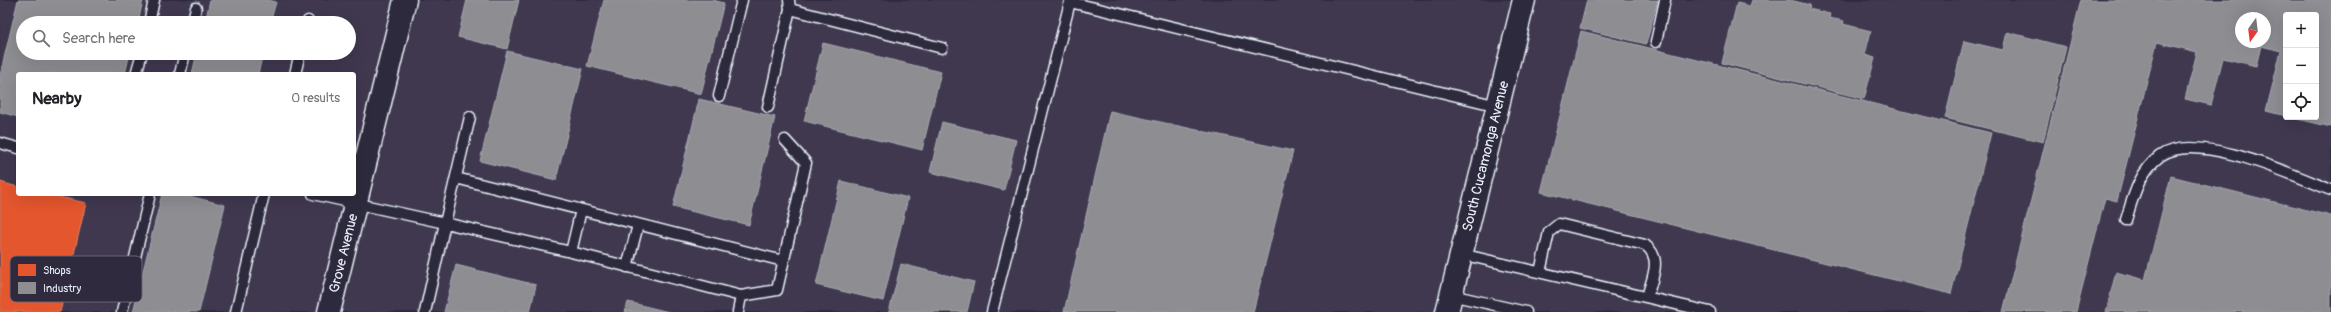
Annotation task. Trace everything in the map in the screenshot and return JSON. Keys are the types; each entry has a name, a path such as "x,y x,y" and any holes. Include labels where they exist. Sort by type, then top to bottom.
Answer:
{"main road":[{"name":"Grove Avenue","path":"329,312 405,0"},
{"name":"South Cucamonga Avenue","path":"1449,304 1524,0"}],"lane":[{"path":"151,16 154,0"},
{"path":"719,96 742,0"},
{"path":"1656,42 1666,0"},
{"path":"992,312 1070,2 1498,106"},
{"path":"768,107 790,5 942,48"},
{"path":"194,16 196,8"},
{"path":"137,72 140,60"},
{"path":"180,72 183,60"},
{"path":"295,72 298,60"},
{"path":"425,312 470,117"},
{"path":"321,196 571,252 742,296 777,290 806,162 785,140"},
{"path":"0,143 16,147"},
{"path":"2126,220 2138,182 2160,156 2175,149 2189,147 2212,150 2272,166 2331,190"},
{"path":"456,178 784,261"},
{"path":"135,256 150,196"},
{"path":"236,312 264,196"},
{"path":"571,252 580,210"},
{"path":"626,266 638,224"},
{"path":"1540,272 1549,232 1559,224 1645,245 1652,250 1656,261 1647,297"},
{"path":"1461,254 1710,312"},
{"path":"738,312 742,296"},
{"path":"122,312 124,302"},
{"path":"1449,304 1526,312"}],"shaded area":[{"path":"0,0 2331,0 2331,312 0,312"}],"building: Shops":[{"path":"0,182 16,186 16,196 56,196 86,203 73,256 10,256 10,302 62,302 60,312 0,312"}],"building: Industry":[{"path":"18,0 143,0 140,16 16,16 16,60 128,60 125,72 16,72 16,116 0,112 0,75"},
{"path":"210,0 269,0 276,2 272,16 207,16"},
{"path":"467,0 519,0 507,49 458,37"},
{"path":"604,0 713,0 724,3 701,94 587,66"},
{"path":"1587,0 1658,0 1646,44 1580,28"},
{"path":"1752,0 1790,0 1810,5 1809,9 1830,14 1829,18 1844,21 1843,24 1871,31 1865,55 1875,58 1864,99 1722,63 1737,3 1750,6"},
{"path":"2081,0 2331,0 2331,127 2302,120 2319,120 2319,12 2283,12 2283,115 2266,111 2281,51 2269,48 2271,48 2271,12 2235,12 2235,48 2260,48 2256,66 2223,58 2211,105 2185,99 2197,52 2157,42 2117,201 2105,198 2076,312 2003,312"},
{"path":"1581,31 1991,133 1951,294 1541,192"},
{"path":"2007,32 2066,47 2043,142 1945,118 1964,41 2003,50"},
{"path":"823,43 941,72 922,150 804,121"},
{"path":"507,51 583,69 556,180 480,161"},
{"path":"195,60 261,60 258,72 192,72"},
{"path":"699,99 775,117 749,225 673,207"},
{"path":"1110,111 1293,151 1253,312 1064,312"},
{"path":"942,122 1016,140 1004,190 930,172"},
{"path":"2171,176 2331,216 2331,312 2106,312 2116,272 2145,280"},
{"path":"841,181 908,198 883,301 816,285"},
{"path":"162,196 189,196 225,205 199,312 133,312 135,302 142,302 142,275"},
{"path":"901,264 974,282 967,312 889,312"},
{"path":"456,265 536,285 530,312 444,312"},
{"path":"628,302 669,312 625,312"}]}
